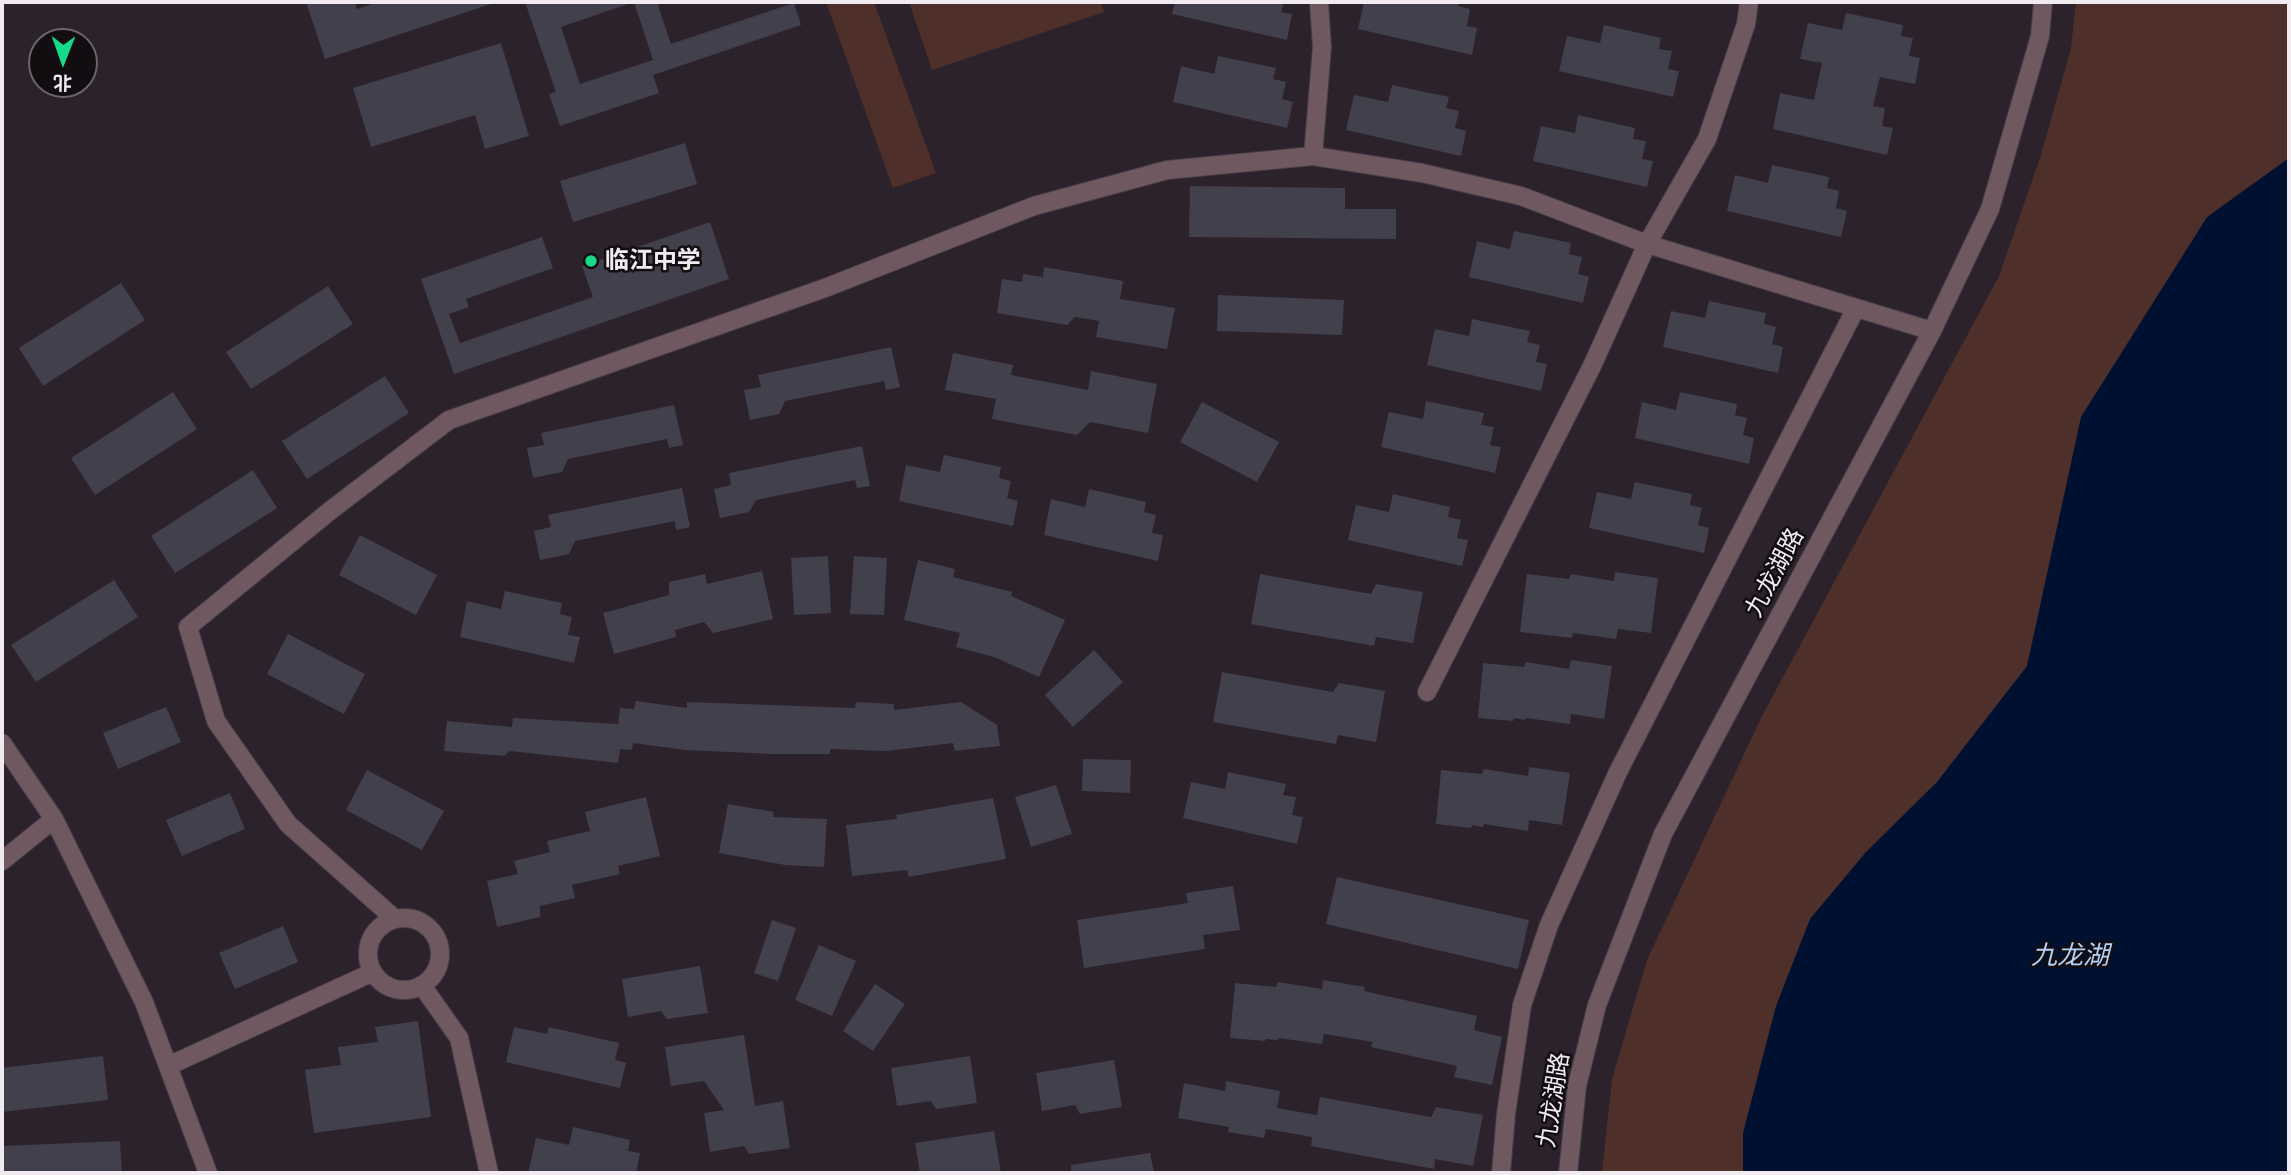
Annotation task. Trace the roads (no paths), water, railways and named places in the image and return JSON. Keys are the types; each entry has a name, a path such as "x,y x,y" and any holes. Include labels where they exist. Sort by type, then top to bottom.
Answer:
{"street":[{"path":"1313,156 1322,47 1319,2"},
{"path":"1427,692 1593,364 1647,244 1707,139 1746,24 1749,2"},
{"name":"九龙湖路","path":"1568,1173 1577,1086 1597,1005 1663,834 1932,331 1990,209 2040,36 2043,2"},
{"path":"395,919 288,824 216,721 188,627 331,510 449,421 825,288 1034,206 1167,170 1313,156 1422,173 1521,196 1647,244 1932,331"},
{"path":"1502,1173 1506,1114 1522,1005 1549,925 1618,772 1856,308"},
{"path":"2,743 54,819 144,1002 208,1173"},
{"path":"2,861 54,819"},
{"path":"414,918 437,936 440,965 423,987 394,991 371,973 367,944 385,921 414,918"},
{"path":"168,1066 371,973"},
{"path":"423,987 459,1038 489,1173"}],"water":[{"name":"九龙湖","path":"2289,158 2289,1173 1743,1173 1743,1133 1776,1006 1810,919 1866,852 1937,782 2027,666 2081,417 2207,217"}],"place":[{"name":"临江中学","path":"591,261"}]}
